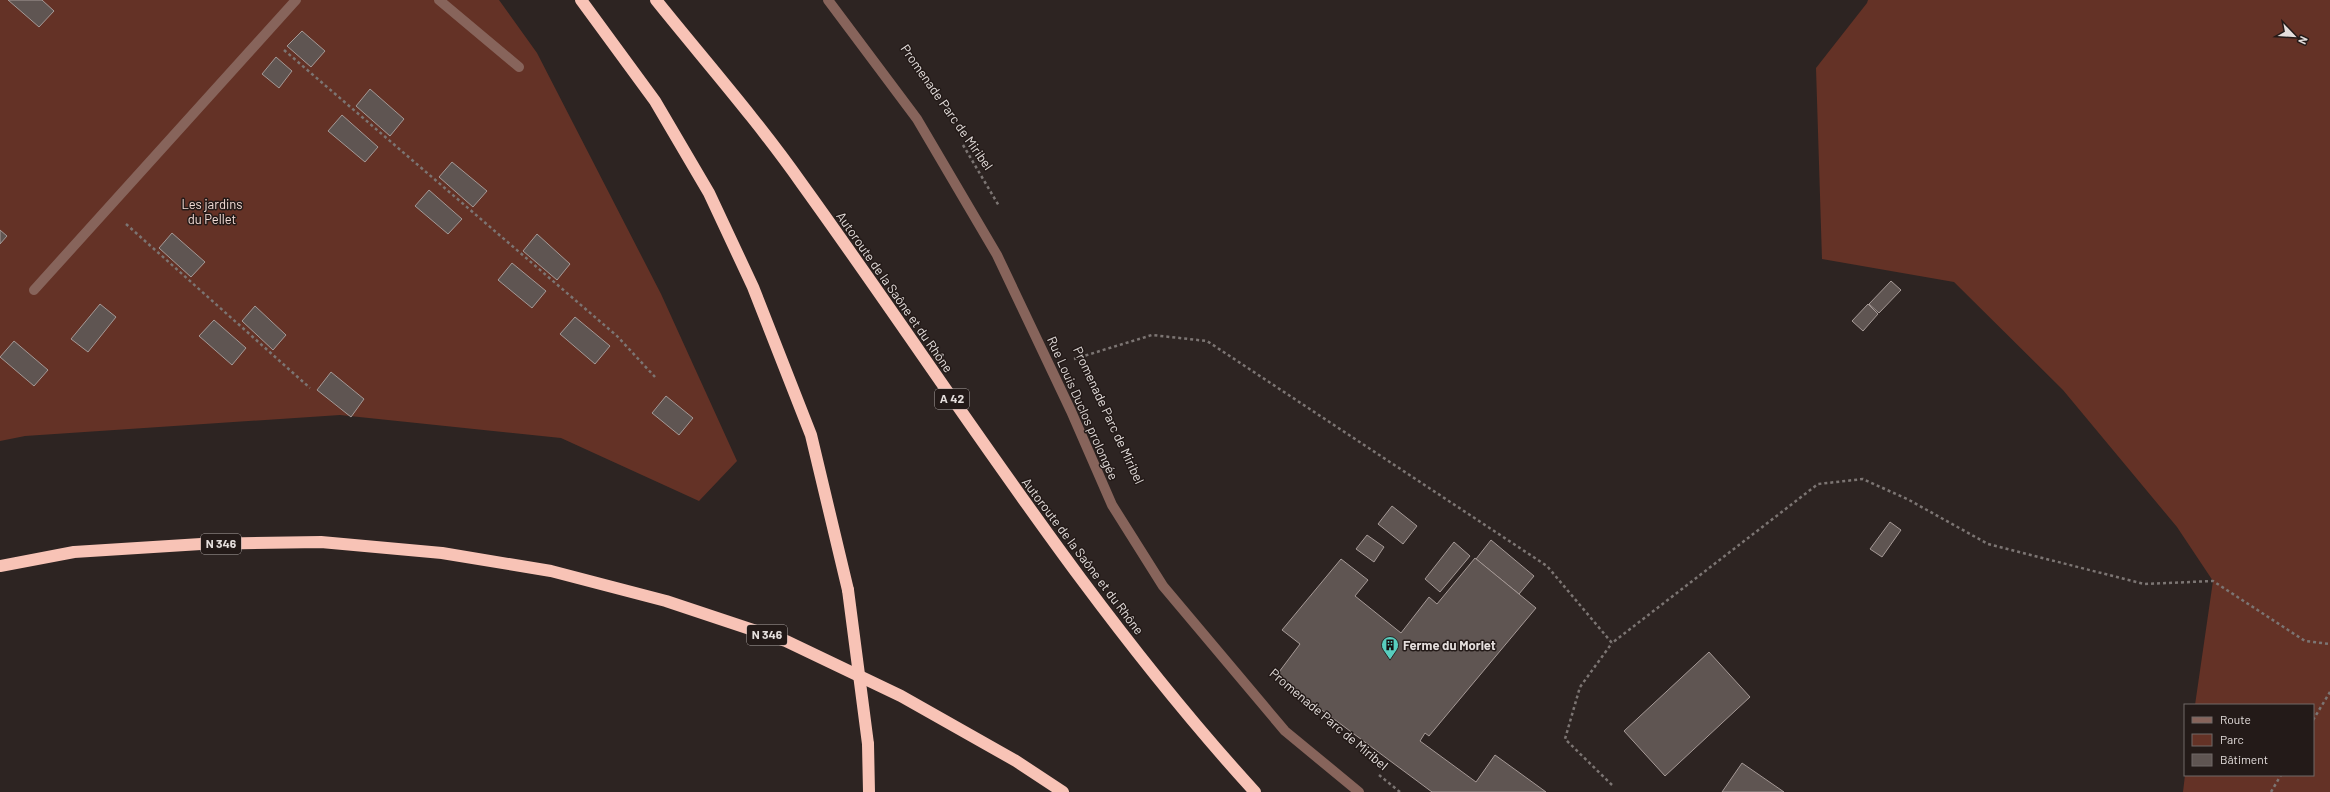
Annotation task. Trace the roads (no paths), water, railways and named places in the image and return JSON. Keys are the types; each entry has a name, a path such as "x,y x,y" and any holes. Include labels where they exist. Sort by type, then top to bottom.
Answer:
{"highway":[{"path":"581,0 655,101 709,193 753,287 810,435 848,590 868,744 869,792"},
{"name":"Autoroute de la Saône et du Rhône","path":"656,0 801,182 1041,526 1199,731 1255,792"},
{"name":"N 346","path":"0,566 74,552 201,544 321,542 442,553 551,571 666,601 786,641 901,696 1016,761 1063,792"}],"street":[{"path":"34,290 296,0"},
{"path":"439,0 519,67"},
{"name":"Rue Louis Duclos prolongée","path":"828,0 917,119 997,255 1072,411 1112,506 1163,586 1285,731 1359,792"}],"place":[{"name":"Ferme du Morlet","path":"1390,660"}],"park label":[{"name":"Les jardins du Pellet","path":"212,212"}]}
